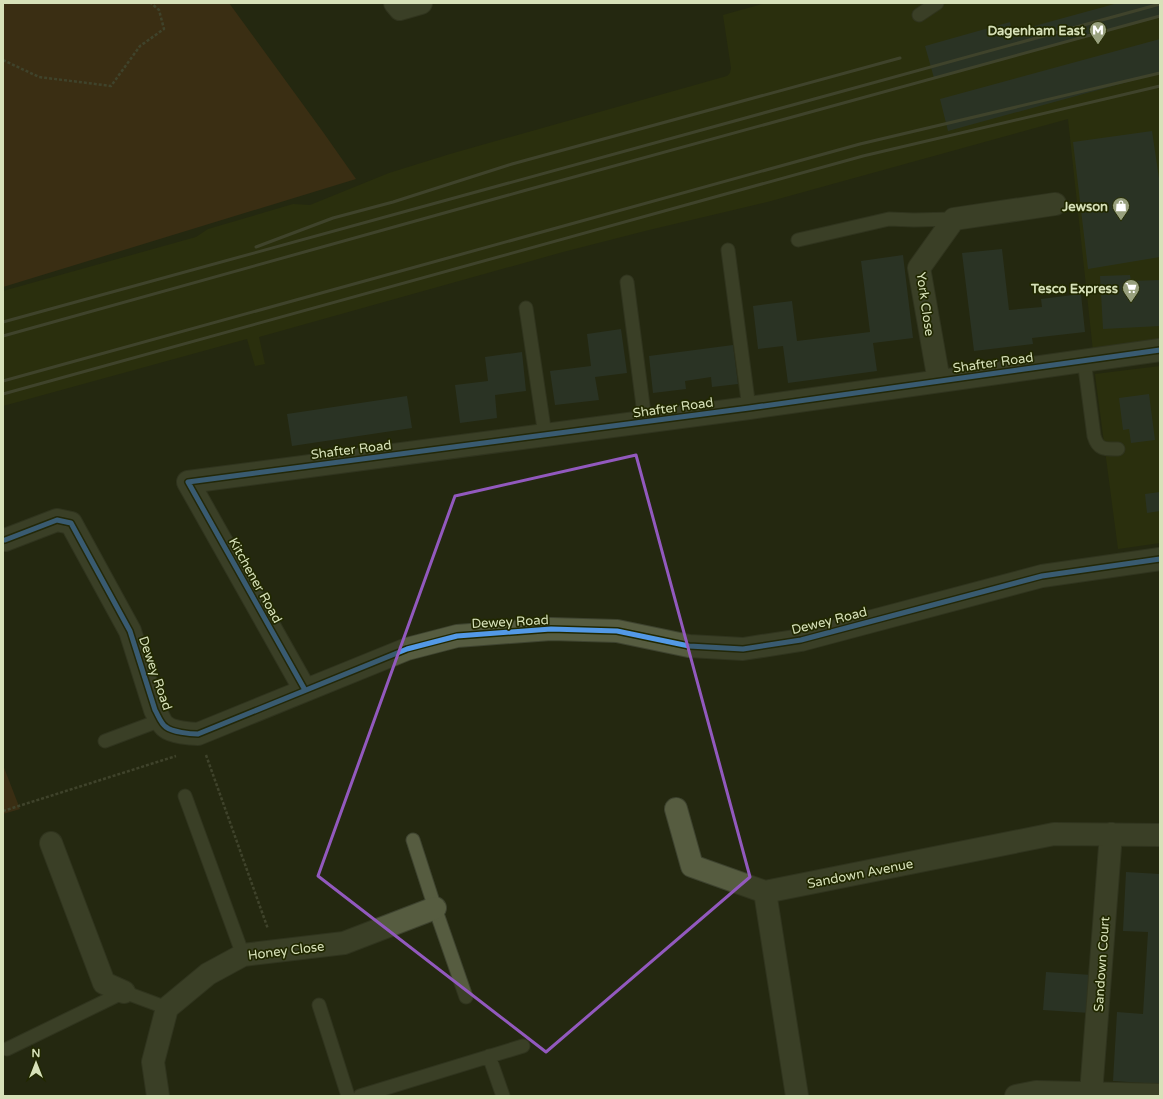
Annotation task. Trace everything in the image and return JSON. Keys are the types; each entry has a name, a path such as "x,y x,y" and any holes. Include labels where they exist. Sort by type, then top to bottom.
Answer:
{"street":[{"path":"395,3 400,9 421,3"},
{"path":"954,219 1055,204"},
{"name":"York Close","path":"939,381 919,268 954,219"},
{"name":"Shafter Road","path":"188,482 749,408 1160,350"},
{"name":"Kitchener Road","path":"188,482 305,690"},
{"name":"Dewey Road","path":"5,540 57,520 71,523 130,632 155,710 166,727 185,734 198,734 407,649 457,636 551,630 617,631 689,646 743,649 801,640 1042,576 1160,558"},
{"path":"676,809 692,866 765,892 797,1096"},
{"name":"Sandown Avenue","path":"765,892 1054,834 1160,835"},
{"name":"Sandown Court","path":"1096,1094 1111,834"},
{"path":"51,843 104,983 124,992"},
{"name":"Honey Close","path":"167,1008 208,974 243,955 344,942 435,908"},
{"path":"158,1096 153,1062 167,1008"},
{"path":"1016,1096 1036,1092 1160,1094"}],"lane":[{"path":"919,15 936,3"},
{"path":"798,240 889,219 954,219"},
{"path":"728,250 749,408"},
{"path":"628,282 645,421"},
{"path":"526,308 545,435"},
{"path":"1084,360 1096,444 1105,449 1118,449"},
{"path":"104,741 161,720"},
{"path":"185,796 243,955"},
{"path":"413,840 466,998"},
{"path":"7,1049 124,992 167,1008"},
{"path":"319,1005 348,1096"},
{"path":"360,1096 523,1046"},
{"path":"489,1056 503,1096"}],"path":[{"path":"3,60 38,77 111,86 140,46 164,29 159,10 151,3"},
{"path":"3,810 180,754"},
{"path":"206,754 276,950"}],"highlighted area":[{"path":"636,455 750,877 546,1052 318,876 455,496"}],"shaded area":[{"path":"3,3 229,3 356,179 3,287"},
{"path":"766,3 1160,3 1160,341 1093,351 1068,119 771,201 563,252 259,337 265,364 255,366 247,339 3,406 3,291 196,237 208,229 293,204 310,205 389,173 450,154 727,76 730,73 731,68 723,15"},
{"path":"1160,366 1160,543 1118,549 1095,374"},
{"path":"3,765 20,809 3,814"}],"building":[{"path":"1118,3 1160,3 1160,16 934,78 925,46 1010,22 1012,32"},
{"path":"1160,39 1160,73 948,131 940,99"},
{"name":"Jewson","path":"1152,131 1160,185 1160,257 1088,269 1073,142"},
{"path":"1002,249 1009,310 1042,307 1041,299 1081,294 1085,332 1032,338 1033,344 974,351 962,253"},
{"path":"903,255 913,338 873,343 877,371 788,383 783,346 758,349 753,306 792,301 797,341 870,332 861,261"},
{"name":"Tesco Express","path":"1130,275 1131,281 1160,280 1160,326 1103,329 1100,276"},
{"path":"621,329 627,373 595,377 599,400 555,405 550,371 591,366 587,334"},
{"path":"733,345 738,384 712,387 711,377 685,381 686,389 653,393 649,356"},
{"path":"522,352 526,391 495,395 497,418 460,423 455,385 488,381 485,357"},
{"path":"1149,394 1155,440 1131,443 1129,429 1123,430 1119,398"},
{"path":"407,396 412,428 292,446 287,414"},
{"path":"1160,492 1160,511 1147,513 1145,494"},
{"path":"1126,872 1160,874 1160,1084 1113,1081 1117,1012 1143,1014 1148,932 1123,931"},
{"path":"1046,972 1092,975 1090,1013 1043,1010"}],"railway":[{"path":"3,322 1160,4"},
{"path":"3,336 1160,16"},
{"path":"256,247 333,218 393,202 512,164 900,58"},
{"path":"3,381 860,144 1160,73"},
{"path":"3,394 863,156 1160,86"}],"cycle path":[{"path":"305,690 188,482 749,408 1160,350"},
{"path":"5,540 57,520 71,523 130,631 155,710 161,722 164,726 172,730 198,734 407,649 457,636 551,629 617,631 689,646 743,649 801,640 1042,576 1160,559"}],"place":[{"name":"Dagenham East","path":"1098,45"},
{"name":"Jewson","path":"1121,221"},
{"name":"Tesco Express","path":"1131,303"}]}
